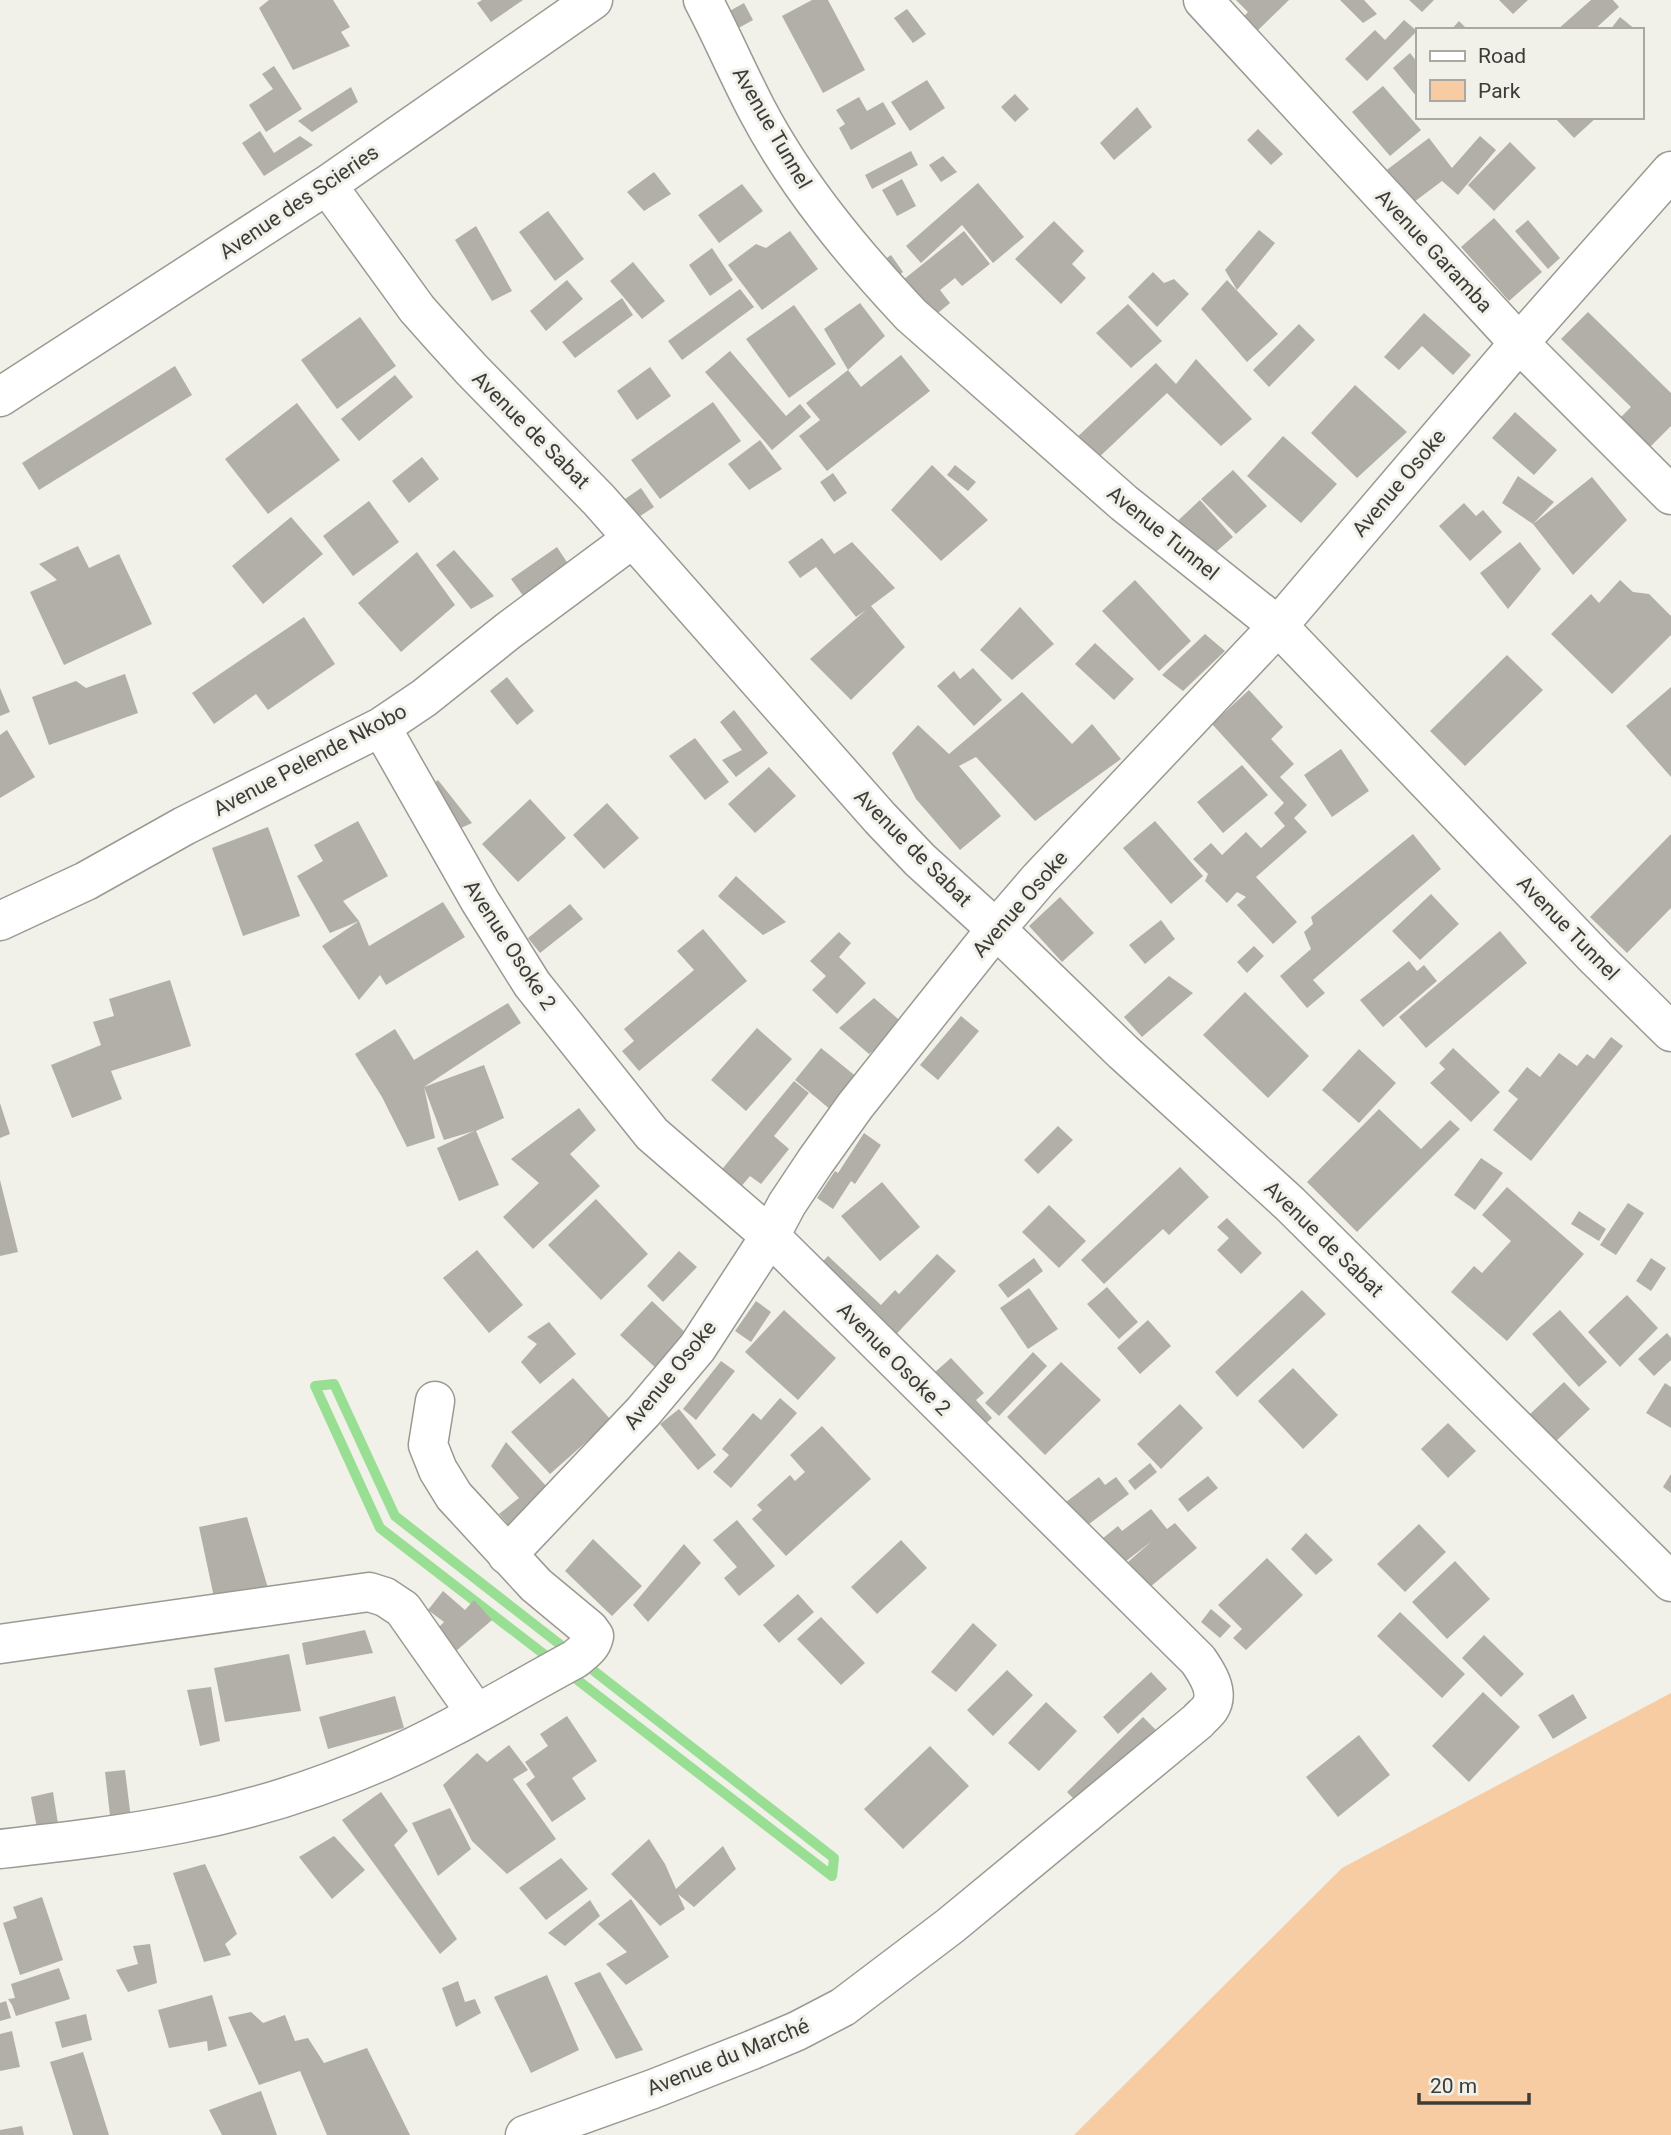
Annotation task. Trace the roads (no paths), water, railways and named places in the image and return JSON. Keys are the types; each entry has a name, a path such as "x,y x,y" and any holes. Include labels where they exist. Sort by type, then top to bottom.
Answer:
{"street":[{"name":"Avenue des Scieries","path":"0,397 327,184 593,0"},
{"name":"Avenue Tunnel","path":"703,0 781,151 835,228 884,287 911,315 1124,503 1278,626 1605,967 1671,1032"},
{"name":"Avenue Garamba","path":"1203,0 1519,343 1671,495"},
{"name":"Avenue Osoke","path":"507,1555 643,1412 688,1359 770,1236 787,1204 855,1106 996,929 1278,626 1519,343 1671,171"},
{"name":"Avenue de Sabat","path":"327,184 417,309 472,370 599,500 920,860 1290,1204 1671,1582"},
{"name":"Avenue Pelende Nkobo","path":"0,921 86,881 194,821 381,727 424,698 508,631 632,539"},
{"name":"Avenue Osoke 2","path":"381,727 480,901 531,984 652,1134 770,1236 1198,1660 1205,1670 1213,1697 1210,1708 1198,1721 917,1952"},
{"path":"0,1849 186,1823 266,1802 336,1779 383,1760 476,1713 581,1654 593,1642 594,1636 536,1585 454,1496 438,1470 428,1445 435,1401"},
{"path":"0,1644 369,1592 385,1597 403,1609 476,1713"},
{"name":"Avenue du Marché","path":"525,2135 653,2089 797,2031 843,2007 917,1952"}],"waterway":[{"path":"334,1384 395,1516 834,1858 832,1876 380,1528 315,1386 334,1384"}]}
